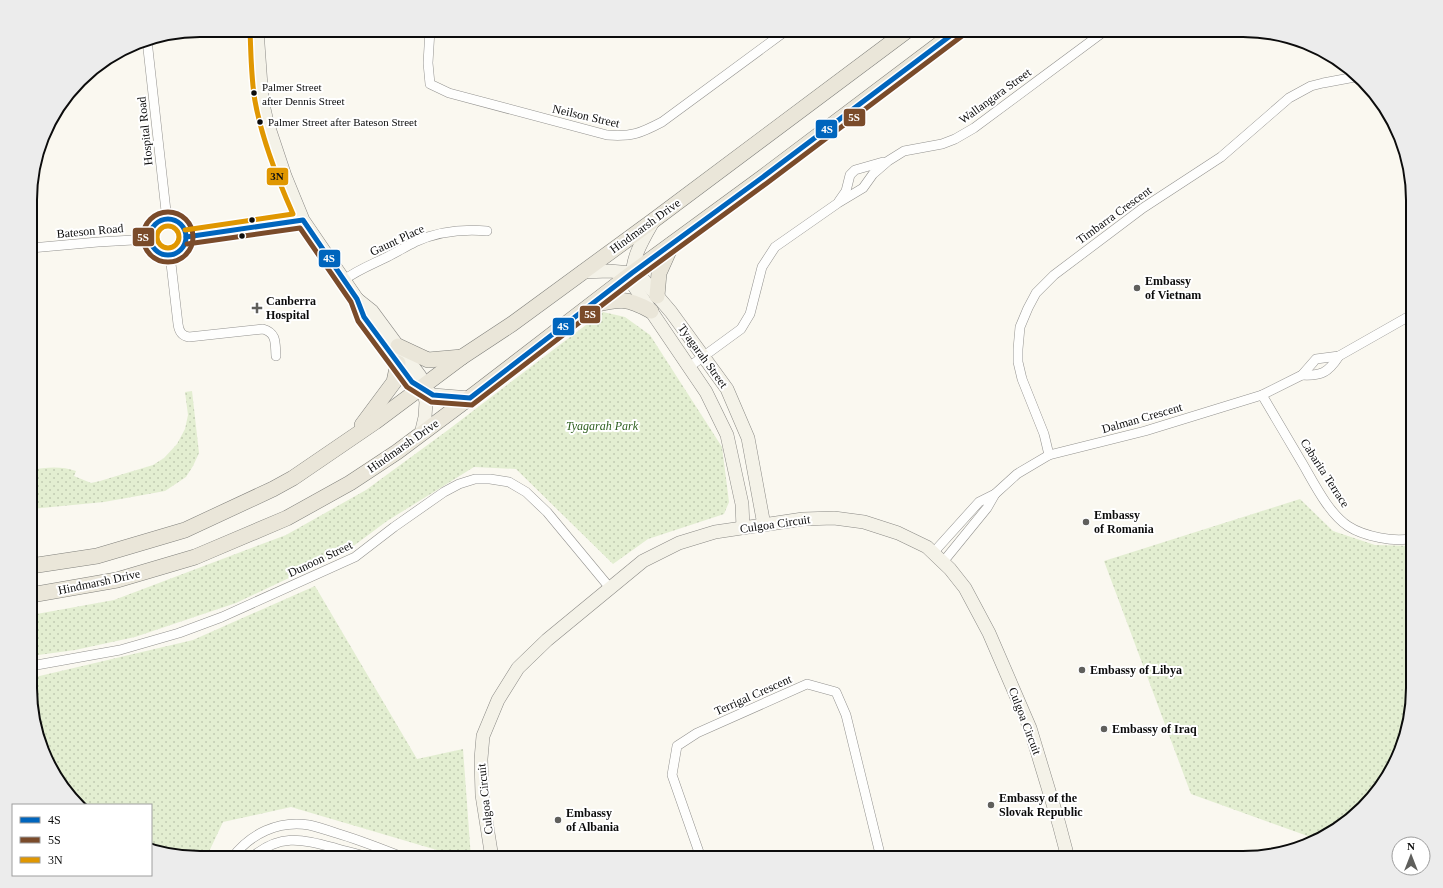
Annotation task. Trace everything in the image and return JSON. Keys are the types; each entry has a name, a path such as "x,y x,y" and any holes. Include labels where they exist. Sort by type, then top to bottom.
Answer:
{"main road":[{"name":"Hindmarsh Drive","path":"37,565 97,556 185,530 273,489 293,478 353,437 462,357 512,324 899,37"},
{"name":"Hindmarsh Drive","path":"37,593 117,580 195,557 287,518 350,483 470,398 632,273 949,37"},
{"path":"657,296 659,273 673,243"},
{"path":"590,305 625,299 639,304 650,311"},
{"path":"398,346 428,360 462,357"},
{"path":"353,437 394,382 398,363"}],"street":[{"path":"257,37 260,85 265,115 284,176 302,220 357,299 364,317 412,382 433,395 470,398"},
{"name":"Neilson Street","path":"430,37 428,64 430,84 449,93 607,135 624,136 643,132 662,122 777,37"},
{"name":"Wallangara Street","path":"689,367 741,329 750,314 762,267 775,248 838,203 863,188 873,174 888,161 904,151 955,140 974,128 1097,37"},
{"name":"Hospital Road","path":"149,46 167,220"},
{"name":"Timbarra Crescent","path":"1049,455 1044,434 1022,379 1018,362 1020,326 1036,293 1054,275 1143,208 1221,157 1289,98 1310,86 1323,82 1351,78"},
{"name":"Wallangara Street","path":"838,203 846,191 850,175 855,170 888,161"},
{"path":"167,220 173,220 182,227 186,237 185,242 179,251 170,255 159,253 152,245 150,240 156,224 167,220"},
{"path":"186,237 302,220"},
{"name":"Tyagarah Street","path":"654,220 637,250 632,273 632,283 706,392 727,435 742,504 743,528"},
{"name":"Gaunt Place","path":"344,280 354,273 429,237 444,233 473,230 487,231"},
{"name":"Bateson Road","path":"37,247 98,242 150,240"},
{"path":"170,255 178,324 182,334 189,337 263,329 270,331 273,334 276,356"},
{"path":"582,272 608,271 632,273"},
{"name":"Tyagarah Street","path":"632,273 642,278 671,312 727,389 748,438 764,525"},
{"path":"357,299 372,311 420,376 426,402 425,417 421,434"},
{"name":"Dalman Crescent","path":"933,553 979,502 995,494 1017,474 1049,455 1145,431 1262,395 1302,375 1316,359 1339,356 1406,318"},
{"name":"Dalman Crescent","path":"1302,375 1317,376 1322,374 1331,368 1339,356"},
{"name":"Cabarita Terrace","path":"1262,395 1333,512 1347,525 1366,534 1386,539 1406,539"},
{"name":"Dunoon Street","path":"37,665 120,650 179,633 222,617 355,557 394,527 444,492 475,478 490,478 509,482 526,492 547,512 610,588"},
{"name":"Dalman Crescent","path":"943,562 987,508 995,494"},
{"name":"Culgoa Circuit","path":"491,851 482,795 481,759 483,736 498,700 518,668 546,640 643,561 679,543 715,532 811,518 834,518 864,522 898,533 927,547 943,562 965,588 989,633 1030,728 1066,851"},
{"name":"Terrigal Crescent","path":"699,851 672,775 677,746 697,733 807,684 836,692 843,709 879,851"},
{"path":"237,851 256,834 276,826 293,824 309,825 361,840 388,851"},
{"path":"261,851 280,841 294,840 308,841 344,851"}],"green space":[{"name":"Tyagarah Park","path":"603,312 625,317 650,335 722,447 729,502 724,514 648,539 613,564 516,469 474,467 387,521 348,550 236,603 135,637 75,650 37,655 37,614 114,600 286,535 366,490 448,430"},
{"path":"192,391 199,453 186,477 165,491 104,502 37,508 37,469 71,469 76,471 74,476 91,483 153,465 164,458 177,444 185,429 188,415 185,392"},
{"path":"1300,499 1333,531 1375,545 1406,546 1405,709 1394,751 1379,779 1366,796 1351,811 1334,824 1310,837 1191,794 1104,561"},
{"path":"315,586 417,759 463,749 470,851 440,851 291,807 223,822 209,851 179,850 152,843 152,804 86,804 77,796 64,779 49,751 38,709 37,677 193,640"}],"transit line":[{"name":"3N","path":"185,230 293,214 281,187 258,116 251,66 250,37"},
{"name":"4S","path":"186,237 303,220 357,299 364,317 412,382 433,395 470,398 632,273 763,177 949,37"},
{"name":"5S","path":"187,244 300,228 351,302 358,321 407,387 431,402 472,405 636,279 767,183 961,37"},
{"name":"5S","path":"168,212 177,214 188,223 193,237 191,246 182,257 168,262 159,260 148,251 143,237 145,228 154,217 168,212"},
{"name":"4S","path":"168,219 178,222 183,227 186,237 183,247 178,252 168,255 158,252 153,247 150,237 153,227 158,222 168,219"},
{"name":"3N","path":"168,226 172,227 178,233 179,237 178,241 172,247 168,248 164,247 158,241 157,237 158,233 164,227 168,226"}],"place":[{"name":"Palmer Street after Dennis Street","path":"254,93"},
{"name":"Palmer Street after Bateson Street","path":"260,122"},
{"name":"Embassy of Vietnam","path":"1137,288"},
{"name":"Canberra Hospital","path":"257,308"},
{"name":"Embassy of Romania","path":"1086,522"},
{"name":"Embassy of Libya","path":"1082,670"},
{"name":"Embassy of Iraq","path":"1104,729"},
{"name":"Embassy of the Slovak Republic","path":"991,805"},
{"name":"Embassy of Albania","path":"558,820"}]}
